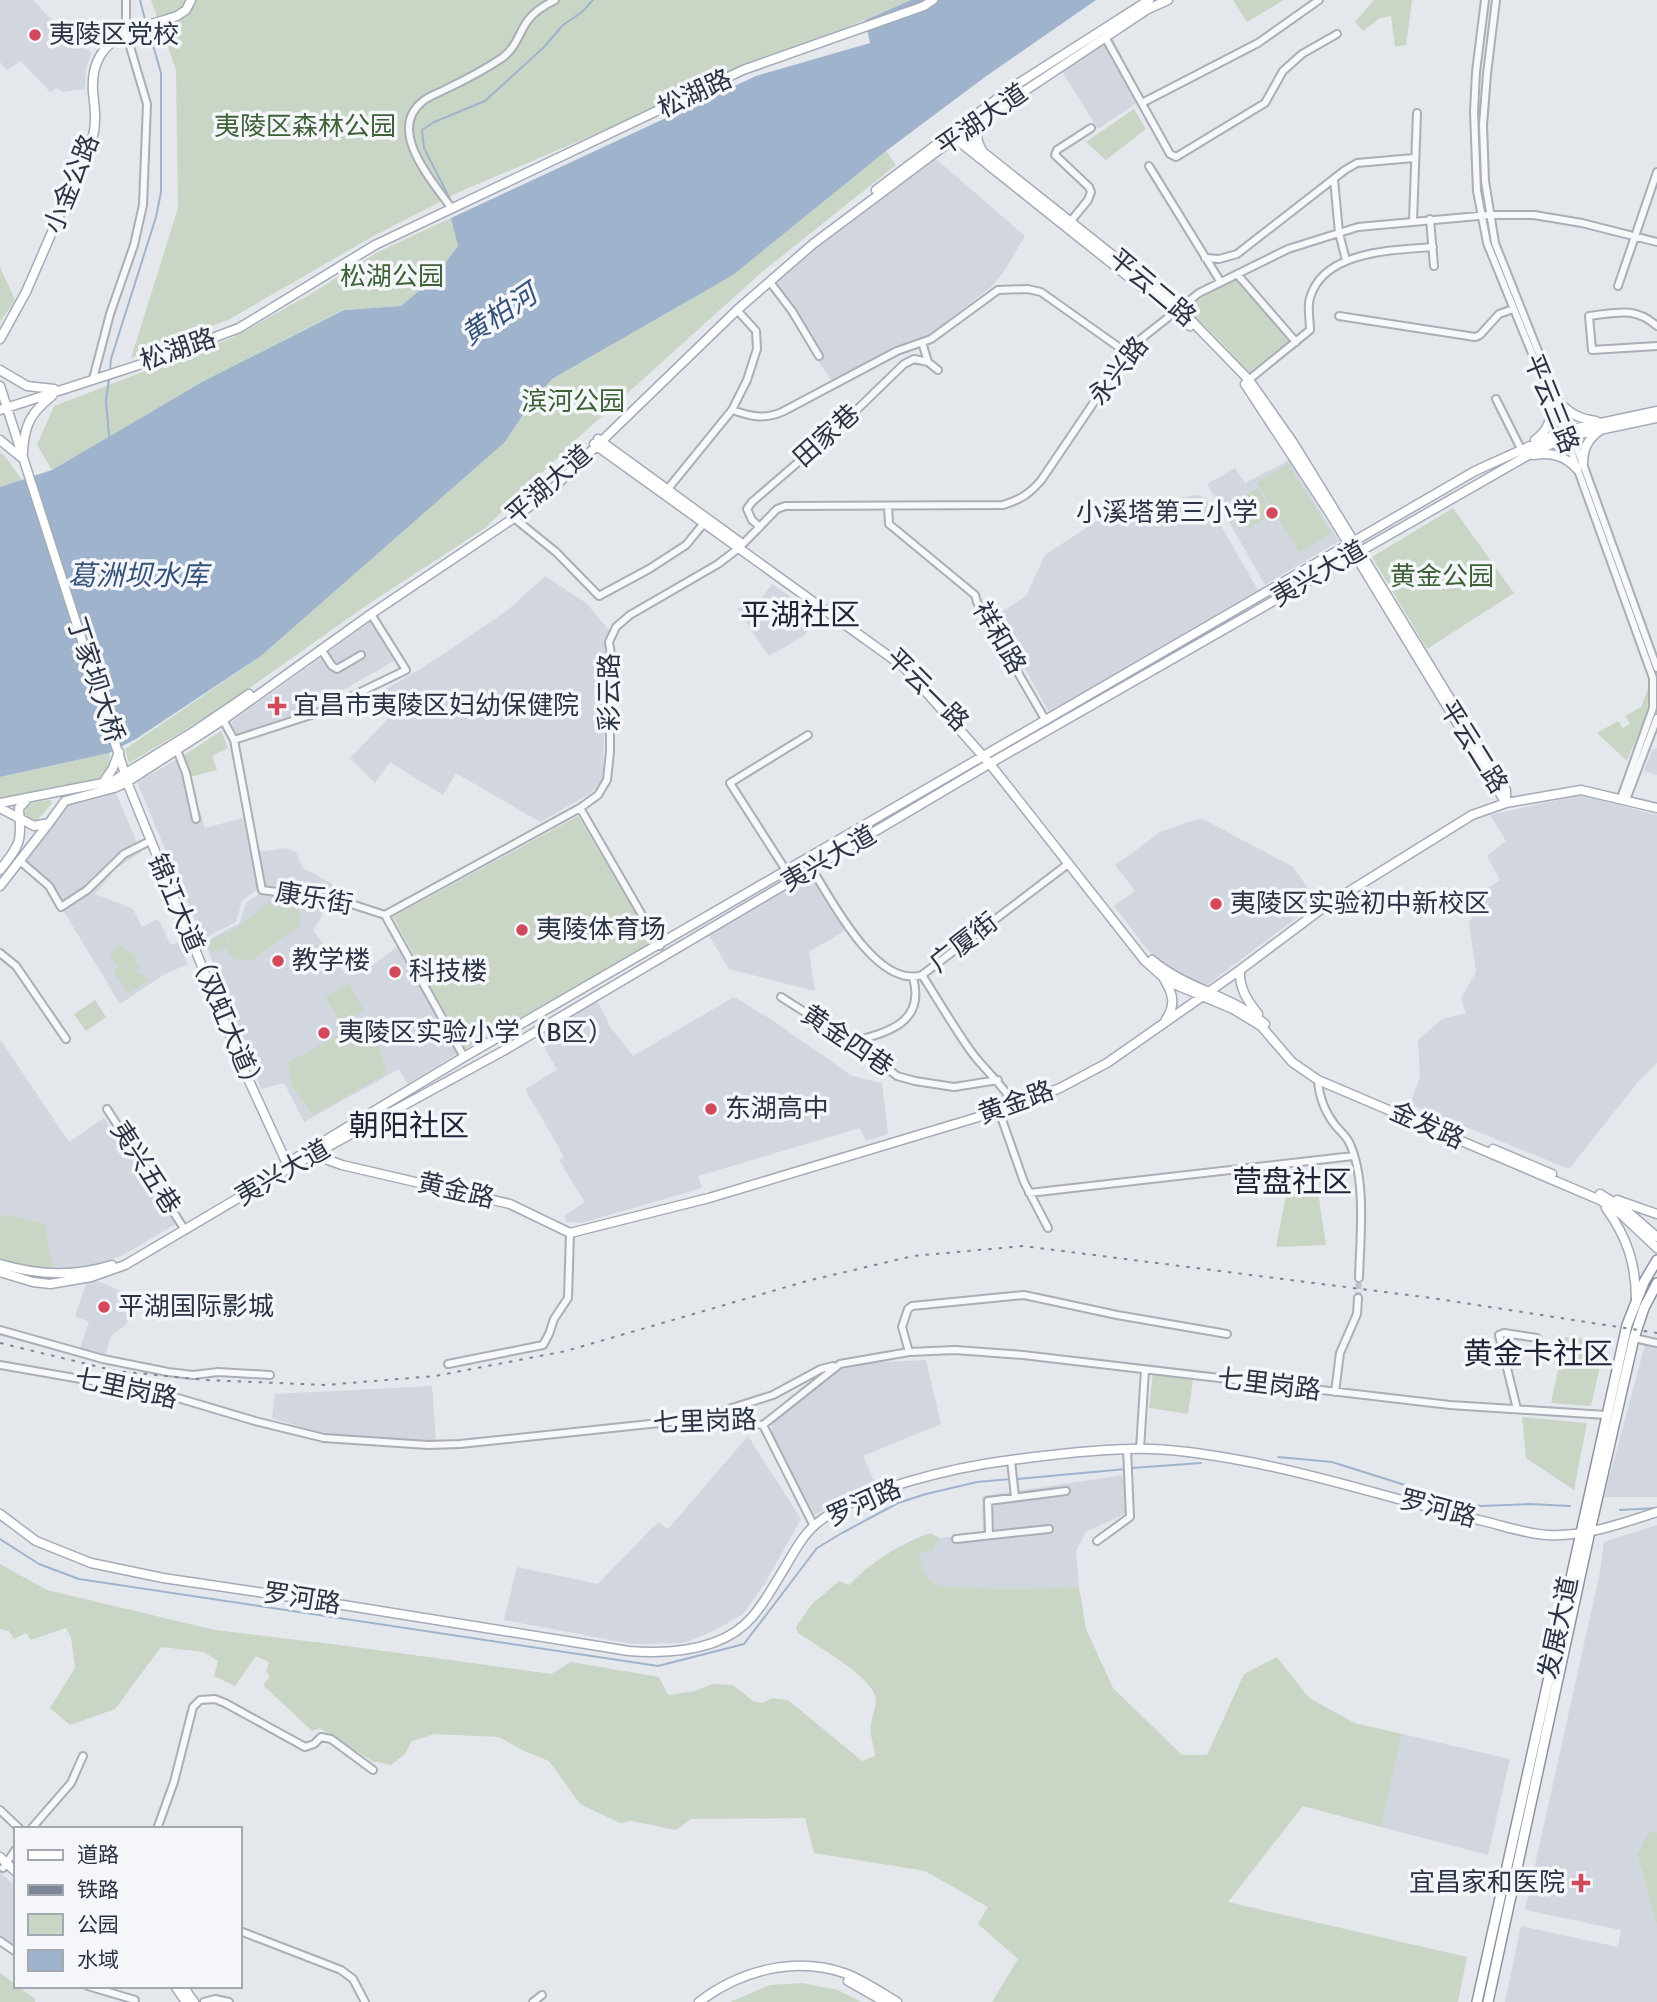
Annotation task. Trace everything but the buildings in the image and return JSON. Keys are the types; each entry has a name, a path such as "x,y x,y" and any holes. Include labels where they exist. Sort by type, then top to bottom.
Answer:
{"highway":[{"name":"发展大道","path":"1488,2002 1585,1532 1606,1415 1627,1325 1644,1282 1657,1260"},
{"name":"发展大道","path":"1477,2001 1585,1532 1634,1338 1644,1308 1657,1283"}],"main road":[{"path":"126,33 177,16 186,10 191,0"},
{"name":"松湖路","path":"3,409 196,346 239,328 375,245 743,71 924,6 933,0"},
{"name":"平湖大道","path":"0,803 126,778 177,750 368,610 547,488 737,310 829,232 1013,87 1149,0"},
{"name":"平湖大道","path":"0,886 65,801 114,788 514,518 550,491 596,442 734,308 810,240 955,134 990,114 1148,9 1168,0"},
{"name":"小金公路","path":"0,339 26,292 92,140 97,120 93,89 95,65 110,43 126,33"},
{"path":"986,155 977,135 990,114"},
{"name":"平云二路","path":"955,134 986,155 1177,310 1247,381 1352,543 1506,803"},
{"name":"平云二路","path":"955,134 1177,310"},
{"path":"0,370 27,386 64,389"},
{"name":"丁家坝大桥","path":"0,386 3,409 24,463 126,778"},
{"path":"24,463 28,422 41,404 64,389"},
{"path":"1554,400 1573,415 1603,424 1589,439 1580,467 1554,454 1523,453 1548,427 1554,400"},
{"name":"夷兴大道","path":"0,1264 55,1275 90,1271 123,1261 288,1166 319,1152 503,1051 813,869 1046,721 1475,471 1568,433 1657,411"},
{"name":"夷兴大道","path":"1603,424 1657,418"},
{"path":"0,440 24,463"},
{"name":"平云一路","path":"596,442 667,490 904,667 989,759 1148,957 1181,981 1205,994"},
{"name":"平云一路","path":"596,442 704,523 741,546"},
{"name":"夷兴大道","path":"0,1272 50,1284 91,1277 125,1265 464,1057 1357,552 1523,453"},
{"path":"102,783 113,768 118,752"},
{"name":"平云一路","path":"989,759 1145,961 1163,977 1205,994"},
{"name":"锦江大道（双虹大道）","path":"126,778 245,1072 288,1166"},
{"name":"黄金路","path":"319,1152 328,1160 342,1166 510,1203 570,1233 709,1198 1016,1106 1060,1088 1107,1063 1240,970 1324,906 1472,815 1506,803 1581,790 1657,806"},
{"path":"0,870 19,846 19,808 31,796"},
{"path":"0,808 34,826 49,823"},
{"path":"1240,970 1239,980 1245,999 1269,1027"},
{"path":"1162,1025 1173,1006 1172,995 1163,977"},
{"name":"金发路","path":"1205,994 1255,1015 1269,1027 1294,1059 1320,1076 1602,1198 1627,1211 1657,1237"},
{"name":"金发路","path":"1205,994 1261,1026 1292,1062 1318,1080 1602,1198 1657,1248"},
{"path":"1602,1198 1657,1214"},
{"path":"1602,1198 1620,1227 1630,1252 1636,1278 1636,1303"},
{"name":"罗河路","path":"0,1514 44,1545 91,1563 121,1570 662,1654 705,1646 736,1632 753,1617 800,1542 814,1526 830,1514 893,1488 971,1466 1011,1460 1127,1449 1217,1457 1318,1476 1457,1515 1548,1535 1585,1532 1657,1512"},
{"name":"罗河路","path":"0,1520 48,1552 91,1568 121,1570"},
{"path":"2,1863 14,1877"},
{"path":"699,2002 737,1979 762,1970 790,1965 844,1973 897,2002"},
{"path":"706,2002 738,1984 790,1970 841,1977 885,2002"}],"street":[{"path":"97,378 110,314 134,245 143,205 148,104 126,33 126,0"},
{"path":"452,209 413,153 409,137 412,114 422,102 490,67 508,54 522,34 527,20 540,8 555,0"},
{"path":"1142,103 1258,43 1319,0"},
{"name":"平云三路","path":"1485,0 1474,112 1477,191 1487,243 1568,433 1653,678 1653,708 1624,797"},
{"name":"平云三路","path":"1496,0 1483,125 1489,215 1495,243 1554,400"},
{"path":"1105,37 1170,154 1176,157 1265,103 1283,71 1301,54 1337,34"},
{"path":"1413,221 1417,113"},
{"path":"1070,222 1088,200 1091,192 1055,155 1057,150 1091,128"},
{"path":"1205,258 1219,259 1237,254 1357,163 1414,158"},
{"path":"1149,166 1220,281"},
{"path":"1618,286 1657,172"},
{"path":"1334,179 1339,233 1346,260"},
{"name":"永兴路","path":"741,546 777,509 785,506 1003,505 1019,500 1042,479 1132,346 1177,310 1220,281 1288,249 1358,227 1489,215 1534,215 1582,223 1657,242"},
{"path":"1430,219 1434,265"},
{"path":"1247,381 1310,330 1308,300 1324,271 1346,260 1398,250 1433,247"},
{"path":"1237,274 1296,342"},
{"path":"770,282 792,311 819,356"},
{"path":"732,410 761,418 770,417 834,387 897,351 931,339 998,290 1028,289 1041,292 1127,353"},
{"path":"1339,316 1475,337 1499,314 1513,309"},
{"path":"667,490 732,410 747,380 757,349 756,331 737,310"},
{"path":"1657,326 1646,316 1630,311 1589,316 1592,350 1657,348"},
{"path":"922,342 928,362 938,370"},
{"name":"田家巷","path":"760,527 748,514 747,509 752,502 839,427 904,364 914,359 928,362"},
{"path":"1496,399 1523,453"},
{"name":"平云三路","path":"1580,467 1657,668"},
{"name":"祥和路","path":"888,506 889,524 975,595 1046,721"},
{"path":"514,518 556,552 599,596 686,545 704,523"},
{"name":"彩云路","path":"384,915 580,808 598,795 607,780 610,752 610,708 615,680 609,642 616,627 630,615 718,564 741,546"},
{"path":"234,740 317,713 406,670 371,614"},
{"path":"321,649 337,669 361,655"},
{"name":"康乐街","path":"222,717 234,740 262,890 342,901 384,915 464,1057"},
{"path":"1624,797 1657,718"},
{"path":"787,872 730,783 808,735"},
{"path":"177,750 186,773 196,819"},
{"path":"580,808 660,946"},
{"path":"20,861 49,886 61,907 88,890 124,854 150,841"},
{"name":"广厦街","path":"813,869 850,929 881,964 914,978 922,975 1068,864"},
{"path":"0,953 20,972 66,1039"},
{"path":"922,975 982,1067 998,1080 1016,1106"},
{"path":"851,1042 888,1032 902,1023 910,1014 915,999 914,978"},
{"name":"黄金四巷","path":"781,997 851,1042 897,1076 954,1087 998,1080"},
{"path":"1318,1080 1319,1096 1331,1119 1349,1142 1358,1175 1361,1218 1359,1278"},
{"name":"夷兴五巷","path":"107,1109 183,1227"},
{"path":"999,1111 1029,1194 1048,1228"},
{"path":"1029,1194 1353,1156"},
{"path":"448,1364 543,1345 554,1319 568,1298 570,1233"},
{"path":"909,1352 902,1326 908,1309 912,1306 1024,1294 1117,1315 1227,1334"},
{"path":"1335,1392 1340,1353 1357,1314 1358,1298"},
{"path":"0,1330 103,1359 168,1372 193,1375 218,1371 270,1375"},
{"path":"1517,1409 1499,1335 1504,1333 1537,1338"},
{"path":"1634,1338 1657,1343"},
{"name":"七里岗路","path":"0,1366 161,1393 254,1421 324,1438 428,1445 688,1420 723,1420 762,1425 840,1364 909,1352 955,1350 1023,1355 1450,1405 1606,1415"},
{"path":"688,1420 715,1415 773,1395 821,1369 840,1364"},
{"path":"1140,1449 1145,1370"},
{"path":"762,1425 814,1526"},
{"path":"1097,1541 1130,1517 1127,1449"},
{"path":"1011,1460 1015,1497"},
{"path":"989,1535 988,1501 1066,1491"},
{"path":"956,1539 1049,1529"},
{"path":"157,1827 174,1782 193,1707 200,1700 215,1699 225,1703 305,1747 314,1744 321,1737 331,1739 373,1770"},
{"path":"32,1827 71,1783 83,1756"},
{"path":"0,1810 18,1827"},
{"path":"242,1932 334,1966 353,1979 365,2002"},
{"path":"95,1988 135,2000"},
{"path":"533,2002 542,1994"},
{"path":"204,2002 215,1999 229,2002"}],"shaded area":[{"name":"夷陵区党校","path":"0,0 33,0 92,53 86,67 85,89 63,92 57,88 50,92 21,61 7,70 0,62"},
{"path":"1113,39 1144,98 1098,129 1061,70"},
{"path":"936,159 1025,236 1003,273 991,287 926,338 897,347 833,383 770,287 819,246"},
{"name":"小溪塔第三小学","path":"1289,460 1339,541 1265,585 1207,484 1235,468 1245,483"},
{"path":"1197,495 1205,498 1258,590 1049,712 996,616 1026,596 1045,555 1109,513 1146,503"},
{"path":"545,576 586,603 609,630 605,647 608,684 602,781 591,793 540,822 456,773 443,795 390,762 375,783 350,758 388,719 384,712 394,702 385,690 435,660 509,609"},
{"name":"平湖社区","path":"772,584 818,615 805,635 769,656 737,609 749,601 759,602"},
{"path":"370,622 394,661 345,689 301,700 305,712 237,735 231,722"},
{"path":"1657,748 1657,775 1644,771 1652,750"},
{"path":"183,756 205,828 243,818 258,889 242,901 236,922 203,939 137,782"},
{"path":"116,793 141,852 115,869 95,894 133,909 142,927 158,919 171,945 178,942 188,964 165,974 120,1004 46,887 20,867 67,805"},
{"path":"1581,795 1657,815 1657,1063 1637,1083 1569,1169 1410,1104 1420,1077 1418,1040 1442,1019 1466,1013 1461,999 1476,972 1469,923 1486,889 1500,880 1487,856 1506,841 1490,815"},
{"name":"夷陵区实验初中新校区","path":"1201,818 1293,867 1318,902 1204,987 1170,969 1151,954 1114,906 1135,891 1115,865 1162,831"},
{"path":"286,848 296,852 303,868 331,883 341,898 264,887 258,852"},
{"path":"812,875 847,929 809,952 815,991 729,969 708,934"},
{"path":"262,892 325,901 322,915 313,930 345,974 359,964 365,971 397,947 458,1053 408,1084 399,1069 304,1122 284,1083 261,1089 205,942 239,923 246,903"},
{"name":"东湖高中","path":"734,997 852,1076 882,1083 888,1134 866,1141 860,1128 698,1176 702,1188 581,1223 566,1222 565,1216 585,1202 559,1160 564,1157 525,1089 557,1070 538,1035 597,1000 611,1028 633,1056"},
{"path":"0,1039 69,1142 104,1118 176,1224 123,1255 92,1266 53,1271 6,1214 0,1218"},
{"path":"98,1281 136,1298 126,1325 111,1336 105,1356 80,1348 89,1322 75,1316 86,1284"},
{"path":"1645,1345 1657,1347 1657,1497 1604,1497"},
{"path":"926,1360 941,1424 863,1456 875,1483 815,1515 771,1434 772,1423 838,1371 863,1363"},
{"path":"432,1386 436,1442 331,1436 272,1418 275,1394"},
{"path":"748,1436 801,1519 765,1583 743,1614 685,1643 632,1644 504,1620 517,1567 598,1584 658,1522 668,1529"},
{"path":"1125,1475 1125,1514 1086,1532 1076,1551 1079,1587 1011,1589 936,1586 922,1571 920,1552 932,1551 940,1538 983,1533 982,1496"},
{"path":"1657,1525 1657,1833 1649,1833 1637,1856 1657,1926 1657,2002 1505,2002 1521,1926 1618,1947 1621,1930 1525,1910 1600,1572 1604,1542"},
{"path":"1402,1734 1510,1759 1488,1855 1381,1827"},
{"path":"0,1872 14,1885 14,1945 0,1936"}],"green space":[{"name":"夷陵区森林公园","path":"151,0 911,0 459,192 370,238 230,319 131,358 178,208 176,70"},
{"path":"1233,0 1284,0 1247,22"},
{"path":"1374,0 1412,0 1406,45 1395,47 1391,16 1380,18 1363,31 1355,22"},
{"path":"1134,109 1146,129 1106,160 1086,142"},
{"name":"滨河公园","path":"886,151 896,165 762,272 580,436 485,528 367,605 218,710 129,763 125,749 261,656 505,442 526,410 552,379 733,275"},
{"name":"松湖公园","path":"451,218 459,246 434,278 401,306 343,310 202,382 52,470 37,445 54,406 234,337 376,253"},
{"path":"0,267 15,300 0,322"},
{"path":"1242,276 1301,344 1254,380 1220,341 1186,309 1221,285"},
{"path":"0,453 4,455 22,480 0,487"},
{"path":"1288,464 1331,533 1299,552 1257,483"},
{"path":"1258,488 1274,513 1248,529 1232,503"},
{"name":"黄金公园","path":"1453,508 1514,593 1427,649 1372,557"},
{"path":"1648,689 1648,706 1627,761 1597,733 1618,721 1623,728 1630,724 1625,716 1641,707"},
{"path":"221,731 228,748 212,756 217,770 190,777 183,756"},
{"path":"109,753 106,775 95,780 0,799 0,777"},
{"path":"51,800 52,803 37,821 26,818 28,805"},
{"name":"夷陵体育场","path":"578,816 653,943 465,1049 393,917"},
{"path":"277,896 293,901 299,908 300,925 251,961 234,959 227,950 229,933"},
{"path":"228,931 226,948 212,952 209,942"},
{"path":"119,944 136,957 134,961 140,965 136,971 150,980 128,993 114,972 119,965 109,958"},
{"path":"349,984 364,1010 341,1023 326,997"},
{"path":"95,1000 106,1017 86,1031 74,1014"},
{"path":"358,1023 378,1044 387,1073 313,1115 292,1087 288,1063"},
{"path":"1318,1192 1326,1245 1276,1247 1286,1195"},
{"path":"6,1214 45,1224 53,1271 23,1267 0,1260 0,1218"},
{"path":"1565,1337 1606,1340 1591,1406 1551,1403"},
{"path":"1153,1373 1193,1380 1188,1414 1149,1408"},
{"path":"1522,1417 1587,1423 1574,1490 1526,1458"},
{"path":"930,1533 940,1538 932,1551 920,1553 922,1571 936,1586 1011,1589 1079,1587 1086,1629 1113,1688 1182,1755 1207,1755 1244,1674 1277,1657 1309,1698 1355,1723 1402,1734 1381,1827 1303,1806 1228,1902 1467,1957 1458,2002 992,2002 1018,1959 978,1924 988,1907 925,1871 814,1853 805,1818 691,1819 676,1830 632,1821 620,1823 580,1804 549,1761 499,1737 435,1734 412,1741 405,1754 391,1765 372,1761 320,1728 312,1731 263,1685 270,1676 266,1672 269,1662 256,1656 235,1686 214,1676 218,1661 204,1652 161,1647 115,1709 70,1725 50,1708 75,1668 71,1637 66,1628 31,1640 26,1633 14,1639 9,1631 0,1629 0,1564 47,1590 215,1630 551,1674 571,1662 659,1677 668,1695 695,1691 713,1684 733,1685 753,1701 762,1703 772,1698 788,1700 862,1761 875,1756 871,1736 876,1705 874,1693 861,1677 798,1633 796,1627 812,1604 839,1581 849,1585 886,1554"},
{"path":"1649,1832 1657,1833 1657,1926 1637,1855"},
{"path":"0,1973 14,1983 14,1988 20,1988 35,1999 35,2002 0,2002"},
{"path":"803,1983 838,1990 861,2002 730,2002 770,1985"}],"water":[{"name":"葛洲坝水库","path":"911,0 1096,0 985,77 886,151 733,275 552,379 526,410 505,442 261,656 136,739 109,753 0,777 0,487 52,470 202,382 344,310 401,306 434,278 458,246 451,218 756,76 870,43 865,20"}],"waterway":[{"path":"140,0 146,23"},
{"path":"453,205 424,148 422,130 434,122 485,101 543,48 563,25 582,12 593,0"},
{"path":"110,370 161,192 161,73 148,28"},
{"path":"109,379 106,401 109,436"},
{"path":"1278,1457 1332,1462 1459,1502 1481,1506 1570,1506"},
{"path":"1132,1468 1201,1463"},
{"path":"1017,1479 1126,1469"},
{"path":"0,1539 39,1564 79,1579 658,1666 744,1644 817,1548 898,1503 977,1482 1011,1479"},
{"path":"1620,1510 1657,1508"}],"tunnel":[{"path":"1358,1298 1359,1278"}],"railway":[{"path":"0,1343 116,1371 206,1380 325,1385 435,1376 566,1351 807,1281 913,1256 1023,1246 1432,1298 1657,1333"}],"place":[{"name":"夷陵区党校","path":"35,35"},
{"name":"小溪塔第三小学","path":"1272,513"},
{"name":"宜昌市夷陵区妇幼保健院","path":"277,706"},
{"name":"夷陵区实验初中新校区","path":"1216,904"},
{"name":"夷陵体育场","path":"522,930"},
{"name":"教学楼","path":"278,961"},
{"name":"科技楼","path":"395,972"},
{"name":"夷陵区实验小学（B区）","path":"324,1033"},
{"name":"东湖高中","path":"711,1109"},
{"name":"平湖国际影城","path":"104,1307"},
{"name":"宜昌家和医院","path":"1581,1883"}],"district":[{"name":"平湖社区","path":"800,615"},
{"name":"朝阳社区","path":"409,1126"},
{"name":"营盘社区","path":"1292,1182"},
{"name":"黄金卡社区","path":"1538,1354"}],"water label":[{"name":"黄柏河","path":"499,315"}]}
